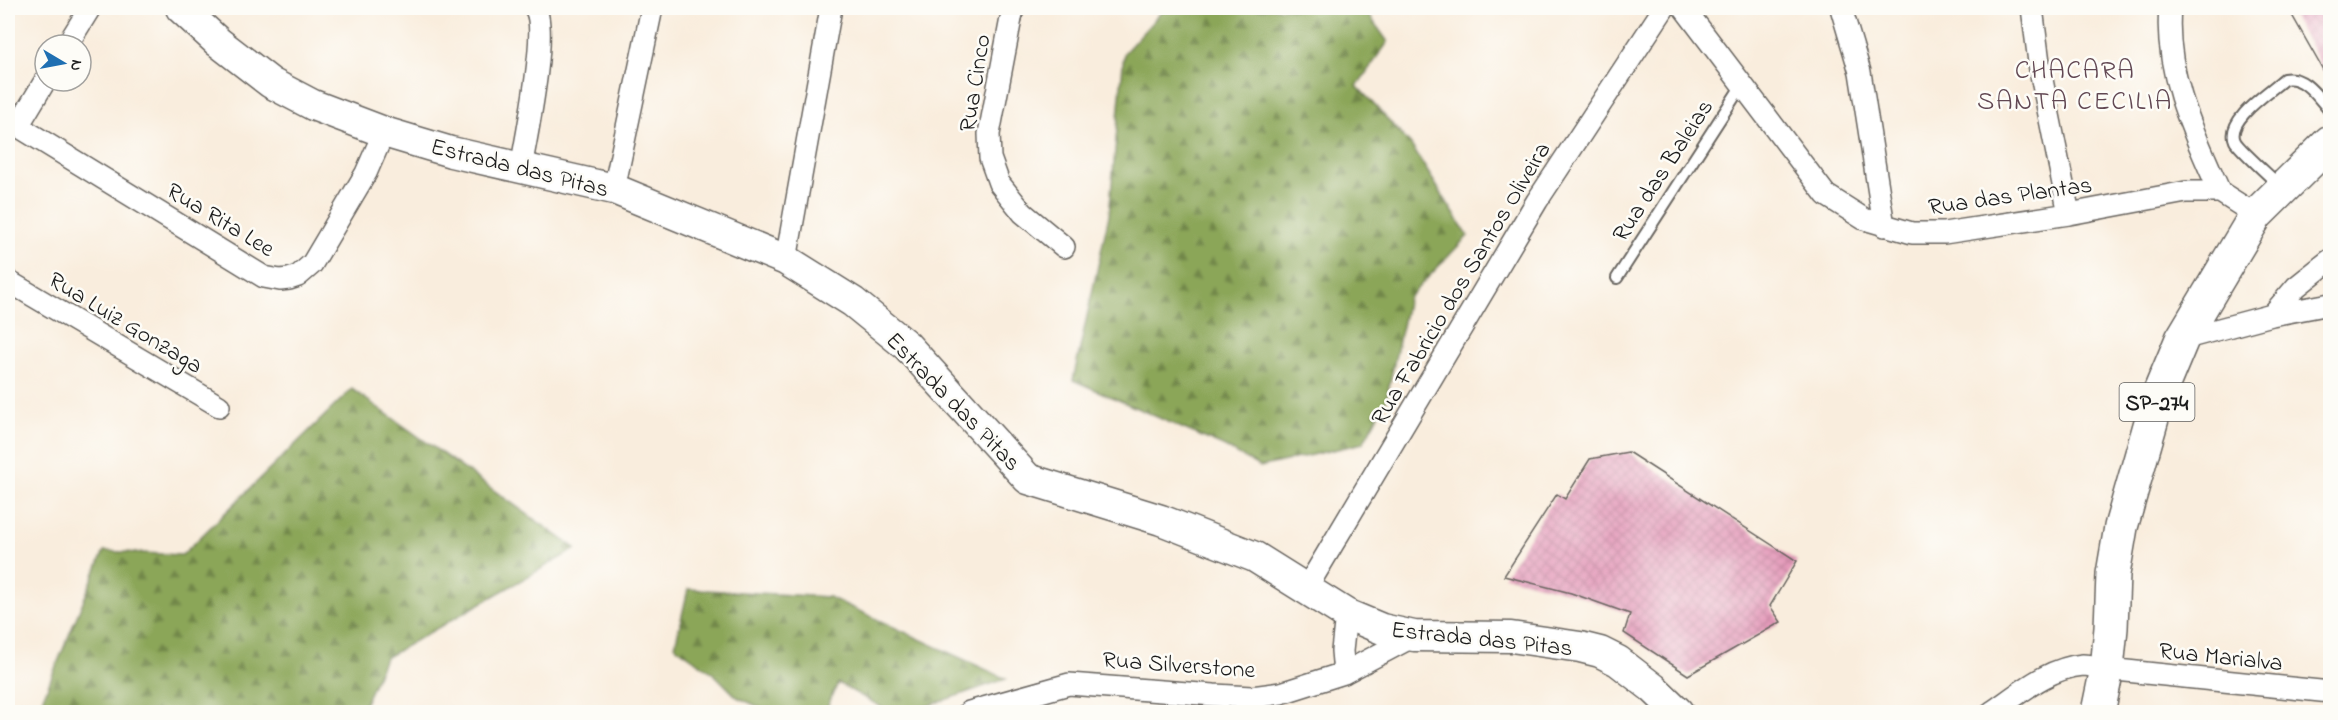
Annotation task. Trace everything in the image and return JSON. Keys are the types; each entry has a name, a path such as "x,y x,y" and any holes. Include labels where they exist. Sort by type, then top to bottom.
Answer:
{"main road":[{"name":"SP-274","path":"2098,712 2107,669 2113,574 2121,527 2159,394 2182,339 2256,215 2331,142"}],"street":[{"path":"74,33 90,8"},
{"name":"Estrada das Pitas","path":"181,8 218,42 271,83 313,105 384,132 451,152 614,189 786,260 853,302 908,346 1028,479 1161,520 1255,557 1346,614 1382,629 1414,636 1511,637 1590,650 1618,661 1653,688 1678,712"},
{"path":"521,168 540,27 538,12 535,8"},
{"path":"614,189 652,8"},
{"path":"786,260 831,8"},
{"name":"Rua Cinco","path":"1013,8 989,134 990,158 999,183 1023,213 1064,247"},
{"name":"Rua Fabricio dos Santos Oliveira","path":"1305,589 1537,201 1664,8"},
{"name":"Rua das Plantas","path":"1684,8 1826,195 1864,219 1884,226 1912,233 1944,233 2069,214 2186,192 2220,192"},
{"path":"1841,8 1860,72 1884,226"},
{"path":"2032,8 2040,70 2069,214"},
{"path":"2170,8 2169,20 2175,73 2188,120 2220,192 2256,215"},
{"path":"13,123 36,93"},
{"name":"Rua Rita Lee","path":"13,123 264,276 280,280 298,276 312,264 366,173 384,132"},
{"path":"2272,315 2296,287 2331,260"},
{"name":"Rua Luiz Gonzaga","path":"8,281 219,406"},
{"path":"2182,339 2272,315 2331,304"},
{"path":"1344,673 1342,651 1346,614"},
{"name":"Rua Silverstone","path":"969,712 1069,684 1252,697 1281,693 1344,673 1414,636"},
{"name":"Rua Marialva","path":"1992,712 2040,678 2063,669 2086,665 2331,692"}],"lane":[{"path":"2283,188 2235,141 2234,130 2240,117 2284,79 2292,77 2301,80 2331,111"},
{"name":"Rua das Baleias","path":"1617,279 1742,85"}],"green space":[{"path":"1165,8 1364,8 1388,42 1357,86 1411,145 1468,236 1408,298 1386,401 1363,443 1260,467 1225,447 1073,380 1109,215 1124,53"},
{"path":"352,389 576,549 385,658 361,712 37,712 104,551 182,555"},
{"path":"688,589 829,597 1006,679 910,712 890,712 838,683 825,712 770,712 737,697 713,673 675,646"}],"building":[{"path":"2288,8 2331,8 2331,84"},
{"path":"1628,452 1797,561 1770,606 1781,622 1688,675 1624,633 1630,614 1571,593 1504,576 1557,494 1565,499 1590,459"}],"district":[{"name":"CHACARA SANTA CECILIA","path":"2075,84"}]}
